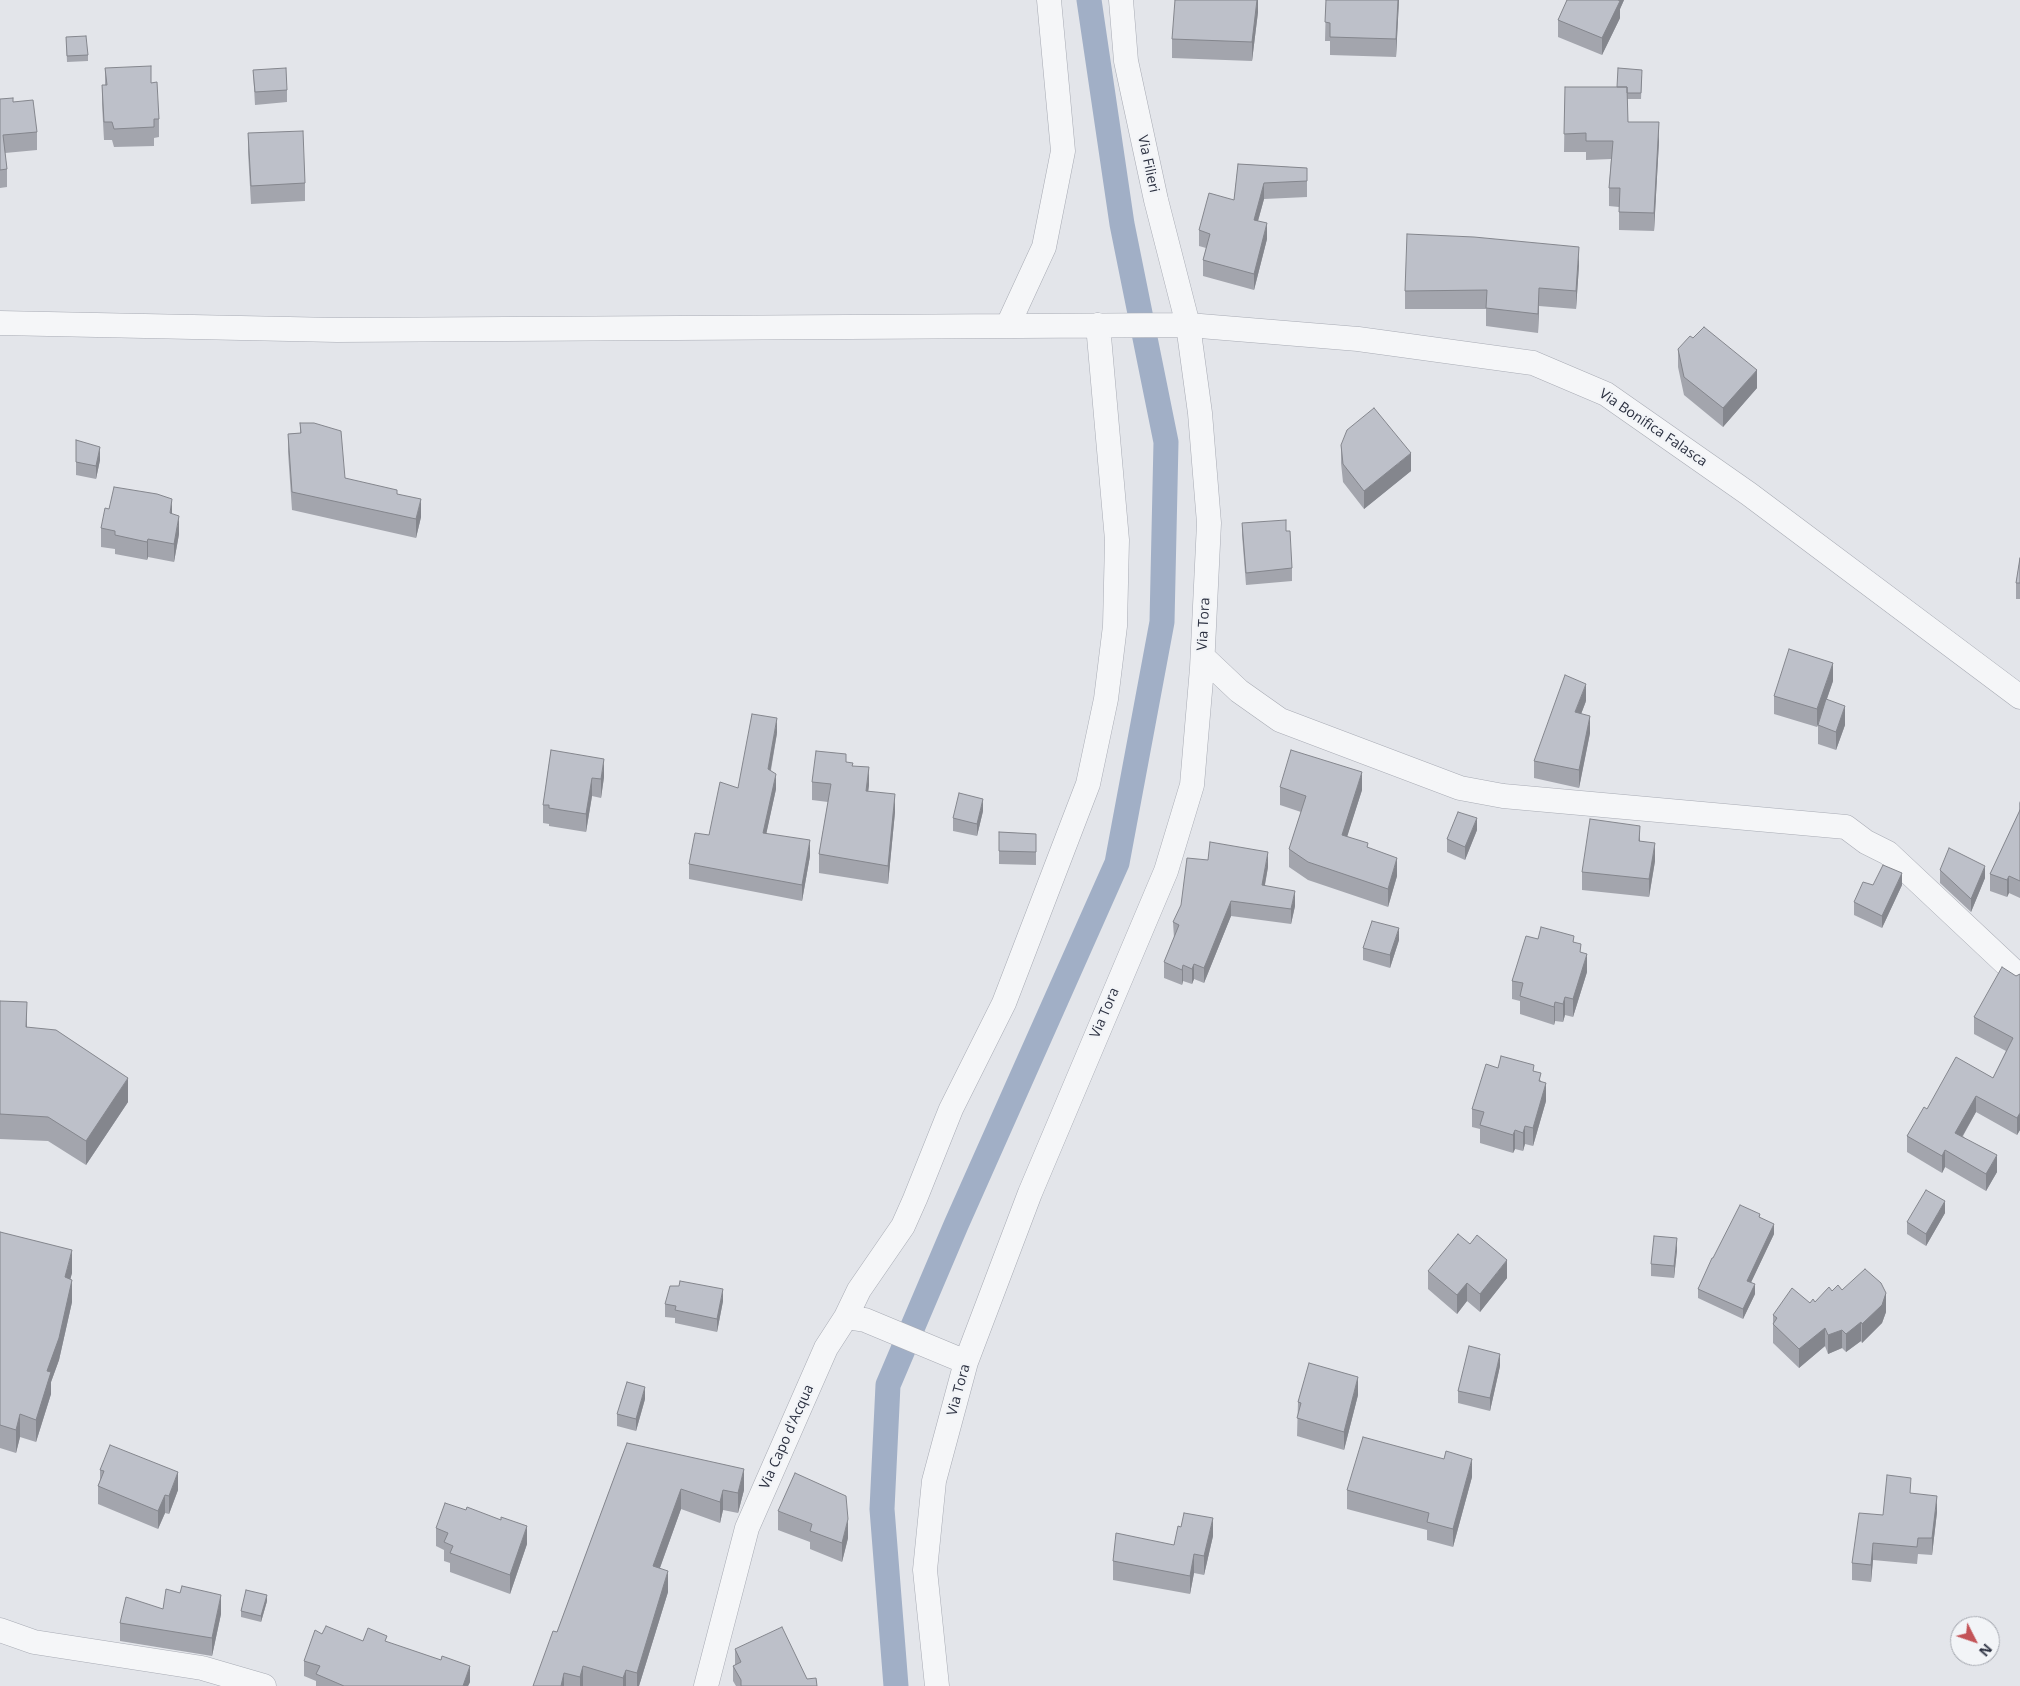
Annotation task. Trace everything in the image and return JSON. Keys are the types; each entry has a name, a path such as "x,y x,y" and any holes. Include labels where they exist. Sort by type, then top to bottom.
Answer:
{"street":[{"path":"1008,325 1044,247 1063,151 1049,0"},
{"name":"Via Filieri","path":"1121,0 1126,61 1156,200 1176,326"},
{"name":"Via Bonifica Falasca","path":"0,324 337,330 1008,325 1176,326 1358,339 1533,363 1606,394 1749,494 2020,697"},
{"name":"Via Capo d'Acqua","path":"706,1686 747,1528 826,1348 855,1318 859,1290 903,1226 951,1109 1004,1003 1088,784 1106,698 1115,626 1117,540 1105,325"},
{"name":"Via Tora","path":"937,1686 925,1570 934,1481 961,1360 1166,871 1192,785 1203,657 1209,523 1200,413 1176,326"},
{"path":"1203,657 1239,691 1280,720 1460,788 1503,796 1846,827 1888,853 2020,977"},
{"path":"855,1318 961,1360"},
{"path":"0,1630 34,1642 202,1668 264,1686"}],"building":[{"path":"1175,0 1257,0 1252,42 1172,39"},
{"path":"1326,0 1398,0 1396,39 1330,37 1330,23 1325,22"},
{"path":"1567,0 1620,1 1602,38 1558,20"},
{"path":"86,36 88,55 67,56 66,37"},
{"path":"151,66 151,83 157,82 159,119 154,119 154,127 114,129 112,122 104,122 102,85 107,85 105,68"},
{"path":"286,68 287,90 255,92 253,70"},
{"path":"1618,68 1642,70 1641,93 1627,93 1627,87 1617,87"},
{"path":"1565,87 1627,87 1628,122 1659,122 1654,213 1619,212 1620,188 1609,188 1613,141 1586,141 1586,133 1564,134"},
{"path":"13,98 13,102 33,100 37,132 3,135 7,169 0,170 0,99"},
{"path":"303,131 305,183 251,186 248,133"},
{"path":"1238,164 1307,168 1307,181 1264,183 1254,220 1267,223 1254,274 1203,260 1210,234 1199,230 1209,193 1234,200"},
{"path":"1407,234 1474,237 1579,247 1576,291 1539,288 1538,314 1486,308 1487,290 1405,291"},
{"path":"1704,327 1757,370 1723,408 1684,377 1678,349 1690,336 1693,338"},
{"path":"1374,408 1411,453 1364,491 1343,464 1341,445 1347,430"},
{"path":"300,423 314,423 341,431 345,478 397,490 397,494 421,499 416,519 292,492 288,434 301,433"},
{"path":"76,440 100,447 96,466 76,462"},
{"path":"114,487 157,494 172,499 170,513 179,516 174,544 148,539 147,542 115,535 115,531 101,528 105,508 109,509"},
{"path":"1286,520 1286,531 1290,531 1292,568 1246,573 1242,523"},
{"path":"2020,558 2020,583 2016,583"},
{"path":"1789,649 1833,663 1817,709 1774,696"},
{"path":"1565,675 1586,684 1575,712 1590,716 1579,770 1534,761"},
{"path":"1826,699 1845,706 1836,732 1818,725"},
{"path":"752,714 777,718 768,769 776,774 763,833 810,840 802,885 689,864 695,833 709,835 720,782 738,788"},
{"path":"551,750 604,759 601,779 592,778 586,814 549,808 549,805 543,805"},
{"path":"1291,750 1362,772 1342,835 1368,843 1367,847 1397,858 1388,889 1308,862 1289,849 1306,796 1280,787"},
{"path":"816,751 846,754 846,762 853,763 852,766 869,767 866,791 895,794 888,866 819,854 831,784 812,782"},
{"path":"959,793 983,799 977,824 953,818"},
{"path":"2020,810 2020,881 2009,876 2007,880 1990,874"},
{"path":"1458,812 1477,818 1465,847 1447,839"},
{"path":"1590,819 1640,826 1639,841 1655,843 1649,879 1582,872"},
{"path":"999,832 1036,834 1036,852 999,851"},
{"path":"1210,842 1268,852 1262,885 1295,891 1291,909 1231,901 1204,968 1194,964 1192,969 1183,965 1182,970 1164,962 1179,925 1173,922 1181,905 1187,858 1208,860"},
{"path":"1949,848 1985,866 1971,899 1940,870"},
{"path":"1883,865 1902,873 1882,916 1854,902 1863,882 1873,885"},
{"path":"1372,921 1399,928 1390,955 1363,948"},
{"path":"1541,927 1574,936 1573,942 1581,944 1580,952 1587,954 1573,999 1565,997 1563,1004 1555,1002 1554,1007 1520,996 1523,983 1512,981 1526,936 1538,939"},
{"path":"2002,967 2016,976 2020,974 2020,1113 2017,1118 1976,1096 1955,1133 1997,1155 1986,1174 1945,1150 1942,1156 1907,1136 1924,1107 1927,1109 1956,1057 1993,1078 2013,1038 1974,1017"},
{"path":"0,1001 27,1002 26,1027 56,1030 128,1078 86,1141 48,1117 0,1114"},
{"path":"1501,1056 1534,1065 1533,1071 1541,1073 1539,1081 1546,1083 1533,1128 1525,1126 1523,1133 1515,1130 1513,1135 1480,1125 1484,1112 1472,1109 1486,1064 1498,1068"},
{"path":"1926,1190 1945,1201 1926,1234 1907,1222"},
{"path":"1740,1205 1760,1214 1759,1217 1774,1224 1747,1281 1755,1284 1743,1309 1698,1289"},
{"path":"0,1232 72,1250 65,1277 72,1280 59,1338 47,1371 51,1372 36,1420 20,1414 16,1430 0,1425"},
{"path":"1458,1234 1470,1244 1477,1235 1507,1260 1480,1294 1467,1283 1457,1295 1428,1271"},
{"path":"1654,1236 1677,1238 1674,1266 1651,1264"},
{"path":"1865,1269 1881,1283 1886,1293 1882,1305 1862,1324 1861,1322 1846,1334 1842,1330 1828,1335 1825,1328 1799,1349 1773,1324 1777,1318 1773,1315 1792,1288 1810,1303 1813,1299 1815,1302 1829,1287 1832,1291 1838,1285 1842,1290"},
{"path":"680,1281 723,1289 717,1319 675,1310 676,1306 665,1304 670,1286 679,1286"},
{"path":"1469,1346 1500,1354 1490,1398 1458,1391"},
{"path":"1309,1363 1358,1377 1344,1432 1297,1418 1301,1403 1298,1402"},
{"path":"627,1382 645,1387 636,1419 617,1414"},
{"path":"1363,1437 1444,1459 1446,1451 1472,1459 1453,1529 1427,1522 1429,1513 1347,1490"},
{"path":"627,1443 744,1469 738,1493 723,1490 720,1502 681,1489 653,1566 668,1571 637,1673 626,1670 623,1678 583,1666 580,1677 564,1673 561,1686 533,1686 553,1631 557,1632"},
{"path":"110,1445 178,1472 169,1496 165,1495 158,1511 98,1486 104,1471 100,1470"},
{"path":"795,1473 846,1496 848,1519 842,1543 810,1531 812,1524 778,1511"},
{"path":"1887,1475 1911,1478 1910,1493 1937,1496 1932,1538 1918,1538 1917,1547 1873,1543 1871,1565 1852,1563 1859,1513 1883,1515"},
{"path":"445,1503 466,1510 467,1507 501,1520 501,1517 527,1526 510,1575 450,1553 453,1546 444,1542 448,1533 436,1528"},
{"path":"1184,1513 1213,1518 1204,1556 1194,1554 1190,1576 1113,1561 1116,1533 1174,1545 1178,1526 1181,1527"},
{"path":"182,1586 221,1595 212,1638 120,1623 126,1597 163,1609 166,1589 180,1593"},
{"path":"246,1590 267,1595 261,1616 241,1611"},
{"path":"326,1626 363,1641 368,1628 387,1636 385,1641 441,1660 442,1656 470,1666 463,1686 344,1686 316,1674 320,1666 304,1661 315,1630 322,1634"},
{"path":"782,1627 807,1679 816,1678 817,1686 741,1686 741,1680 733,1666 741,1662 735,1649"}],"waterway":[{"path":"896,1686 882,1509 888,1385 956,1225 1117,863 1162,622 1166,442 1122,224 1089,0"}]}
